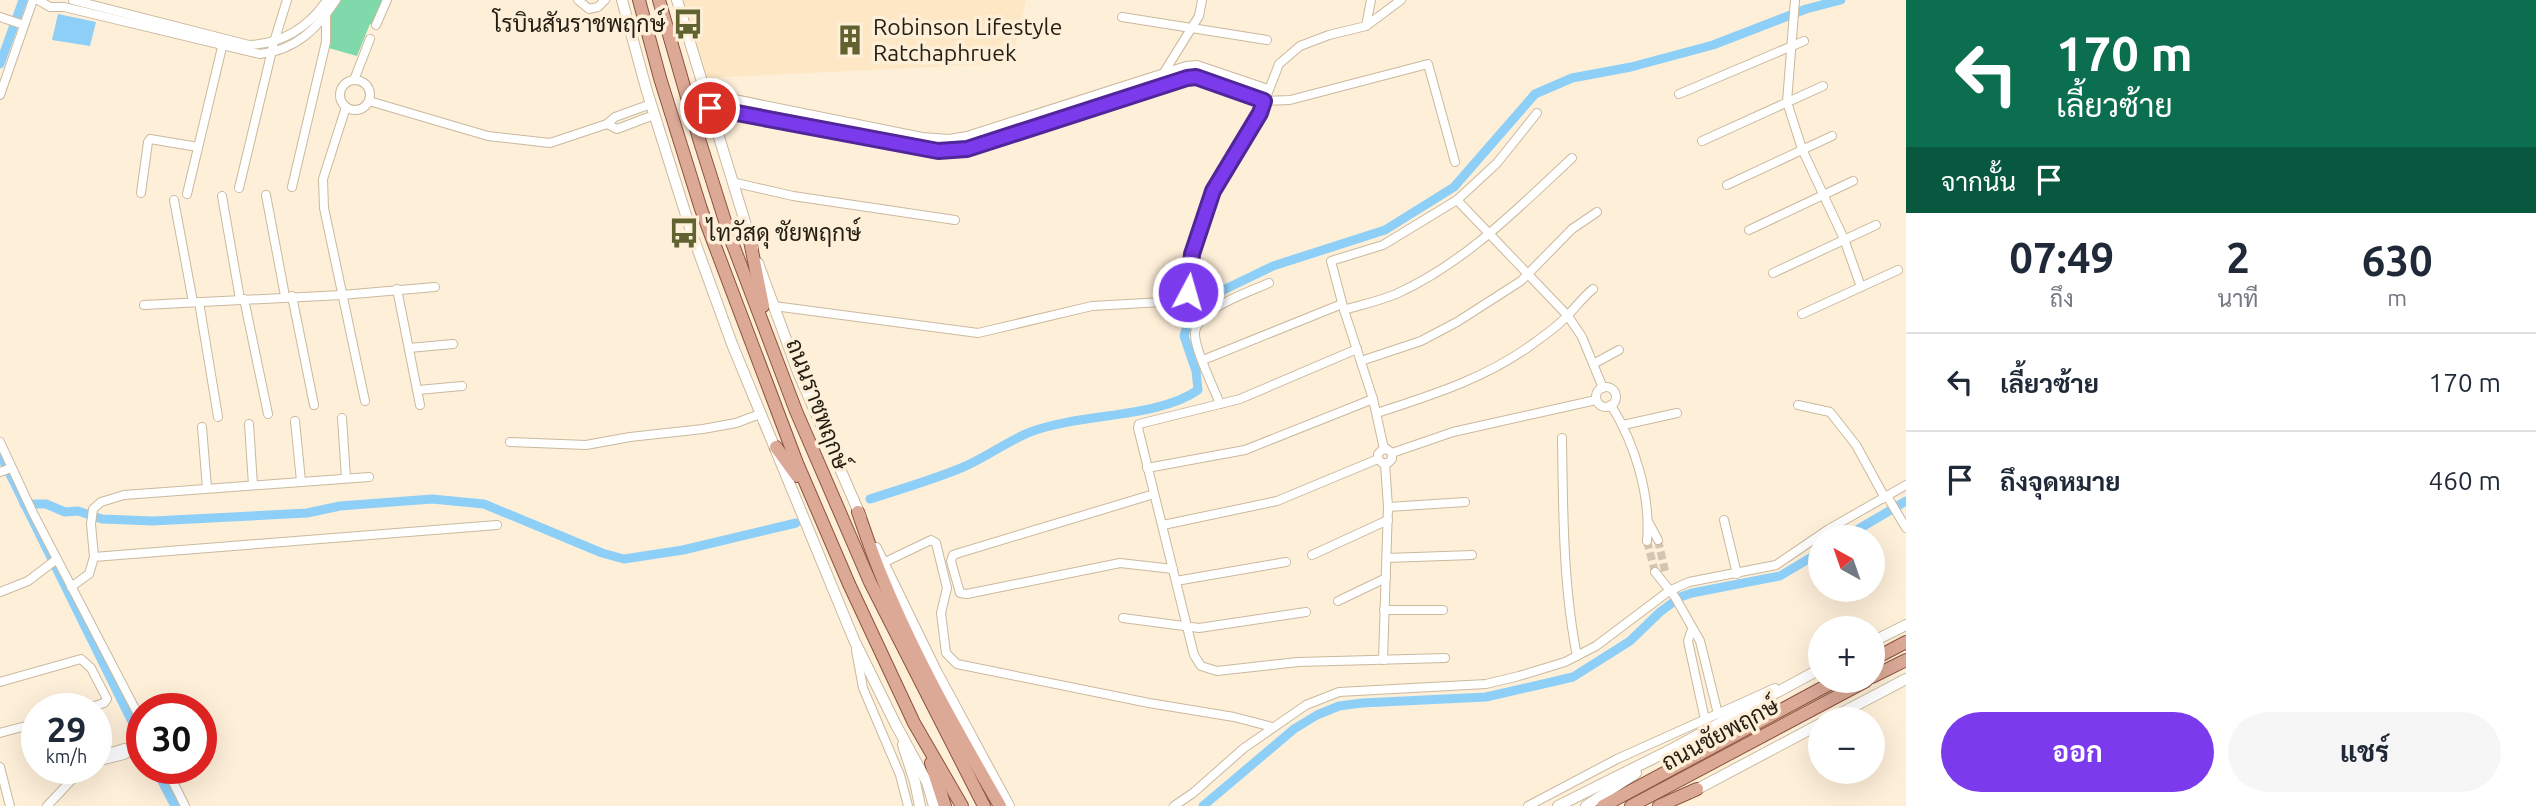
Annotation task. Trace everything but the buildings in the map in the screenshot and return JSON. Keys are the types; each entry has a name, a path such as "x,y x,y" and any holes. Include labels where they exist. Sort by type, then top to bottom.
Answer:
{"main road":[{"name":"ถนนราชพฤกษ์","path":"639,0 701,209 797,463 849,584 914,723 962,806"},
{"name":"ถนนราชพฤกษ์","path":"659,0 730,237 796,411 845,526 984,806"},
{"path":"677,0 750,241 802,382 858,512 936,671 1009,806"},
{"path":"622,2 695,244 760,414 854,640 896,725 915,756 934,803"},
{"path":"750,241 769,337"},
{"path":"776,447 812,495"},
{"path":"858,512 884,582 958,734 1000,806"},
{"path":"1885,636 1906,625"},
{"path":"1885,653 1906,642"},
{"path":"1885,670 1906,660"},
{"path":"1558,806 1808,675"},
{"path":"1853,707 1906,679"},
{"name":"ถนนชัยพฤกษ์","path":"1631,806 1823,693"},
{"name":"ถนนชัยพฤกษ์","path":"1603,806 1832,693"},
{"path":"914,723 936,775 945,806"},
{"path":"896,725 920,806"},
{"path":"1659,806 1808,730"},
{"path":"1586,806 1672,748"},
{"path":"1670,806 1697,789"}],"street":[{"path":"0,95 21,24 35,0 50,7 65,3 223,42 249,45 274,42 290,35 336,0"},
{"path":"73,0 223,42 246,52 272,52 295,43 315,29 327,0"},
{"path":"240,188 274,42 287,0"},
{"path":"376,25 387,0"},
{"path":"578,0 589,9 598,7 605,0 614,4 622,2"},
{"path":"1163,74 1199,16 1202,0"},
{"path":"1366,26 1371,0"},
{"path":"774,306 978,333 1092,306 1180,301 1188,292 1192,254 1213,191 1260,113 1279,64 1300,46 1329,34 1366,26 1401,0"},
{"path":"1794,4 1787,102 1802,149 1844,239 1861,287"},
{"path":"292,187 327,43 324,11"},
{"path":"1122,17 1267,40"},
{"path":"2,18 21,24"},
{"path":"354,80 366,85 370,93 369,101 360,109 346,107 341,99 342,89 354,80 370,39"},
{"path":"1679,94 1804,41"},
{"path":"187,194 223,42"},
{"path":"710,108 938,151 967,149 1187,78 1196,77 1264,101 1290,100 1429,64 1455,162"},
{"path":"705,93 922,137 949,139 980,132 1197,65 1268,89"},
{"path":"1702,141 1823,86"},
{"path":"369,101 488,136 551,143 607,124 617,129 653,110"},
{"path":"346,107 323,178 324,208 366,401"},
{"path":"1163,525 1277,501 1382,461 1390,461 1343,307 1332,260 1383,245 1457,200 1497,163 1537,113"},
{"path":"1727,185 1832,136"},
{"path":"918,147 922,137"},
{"path":"141,193 150,139 198,148"},
{"path":"1203,360 1343,307 1394,295 1428,277 1491,234 1572,158"},
{"path":"1749,230 1853,181"},
{"path":"732,183 793,196 955,220"},
{"path":"266,195 314,405"},
{"path":"222,196 268,414"},
{"path":"174,200 218,417"},
{"path":"1457,200 1568,316 1595,363 1603,388"},
{"path":"1361,361 1421,341 1457,322 1521,281 1572,229 1597,212"},
{"path":"1773,273 1876,225"},
{"path":"1802,314 1898,270"},
{"path":"1220,404 1195,335 1199,322 1207,312 1269,283"},
{"path":"144,305 342,295 435,287"},
{"path":"397,289 420,405"},
{"path":"1377,413 1433,395 1486,373 1533,344 1568,316 1593,289"},
{"path":"409,348 453,344"},
{"path":"1357,349 1240,399 1139,424 1185,627 1197,662 1217,671 1275,664 1445,659"},
{"path":"1595,363 1619,350"},
{"path":"418,390 462,386"},
{"path":"1603,388 1610,388 1614,393 1615,400 1611,405 1602,407 1596,400 1598,391 1603,388"},
{"path":"1147,468 1245,450 1373,399"},
{"path":"1388,451 1453,432 1596,400"},
{"path":"1611,405 1623,425 1643,486 1649,523 1647,541"},
{"path":"1798,405 1830,412 1856,445 1906,528"},
{"path":"1623,425 1677,413"},
{"path":"510,442 586,445 703,429 736,423 760,414"},
{"path":"342,418 346,478"},
{"path":"295,421 301,481"},
{"path":"249,424 253,485"},
{"path":"202,427 207,488"},
{"path":"1562,438 1563,509 1577,656"},
{"path":"0,442 6,470 25,498 55,561 127,693"},
{"path":"1382,461 1388,507 1383,660"},
{"path":"71,587 89,574 94,557 91,524 93,509 101,502 124,495 369,477"},
{"path":"1174,806 1272,727 1306,705 1339,692 1486,684 1577,656 1596,646 1670,591 1689,582 1776,565 1829,529 1906,485"},
{"path":"1154,494 959,552 953,555 951,561 960,593 967,594 1120,564 1173,569"},
{"path":"1388,507 1465,502"},
{"path":"1312,555 1388,520"},
{"path":"1724,520 1737,574"},
{"path":"1649,523 1658,540"},
{"path":"94,557 497,525"},
{"path":"883,563 931,540 936,543 947,588 940,612 946,653 957,664 1149,703 1234,717 1272,727"},
{"path":"1387,558 1472,555"},
{"path":"0,592 19,586 55,561"},
{"path":"1176,581 1286,562"},
{"path":"1665,571 1670,591"},
{"path":"1655,572 1670,591 1700,641 1718,714"},
{"path":"1338,601 1386,578"},
{"path":"1384,610 1443,610"},
{"path":"1123,618 1199,628 1306,612"},
{"path":"1692,629 1688,641 1705,720"},
{"path":"854,640 863,688 900,775 908,806"},
{"path":"0,682 81,659 91,668 104,693"},
{"path":"1528,806 1617,759 1794,682"},
{"path":"0,733 21,727"},
{"path":"0,767 10,806"},
{"path":"47,806 68,784"},
{"path":"174,784 185,806"}],"shaded area":[{"name":"Robinson Lifestyle Ratchaphruek","path":"683,0 1026,0 1011,63 708,78"}],"green space":[{"path":"337,0 387,0 376,25 370,24 357,56 325,47 327,14"}],"water":[{"path":"58,14 96,22 90,46 52,40"}],"waterway":[{"path":"0,64 23,0"},
{"path":"870,499 961,468 1033,431 1162,406 1198,390 1196,371 1184,336 1191,312 1213,295 1273,266 1385,230 1454,187 1535,94 1572,78 1631,67 1713,45 1806,9 1841,0"},
{"path":"0,454 126,710"},
{"path":"24,504 46,504 65,512 78,511 102,519 153,521 307,513 340,506 432,499 484,504 602,553 624,559 683,550 796,523"},
{"path":"1865,525 1906,501"},
{"path":"1203,806 1294,729 1339,706 1486,697 1573,677 1630,641 1680,597 1780,576 1808,559"},
{"path":"163,784 175,806"}],"tunnel":[{"path":"1658,540 1665,571"},
{"path":"1647,541 1655,572"}],"place":[{"name":"โรบินสันราชพฤกษ์","path":"688,24"},
{"name":"Robinson Lifestyle Ratchaphruek","path":"850,40"},
{"name":"ไทวัสดุ ชัยพฤกษ์","path":"684,233"}],"route":[{"path":"710,108 938,151 952,151 967,149 1187,78 1196,77 1264,101 1260,113 1213,191 1192,254 1188,292"}]}
